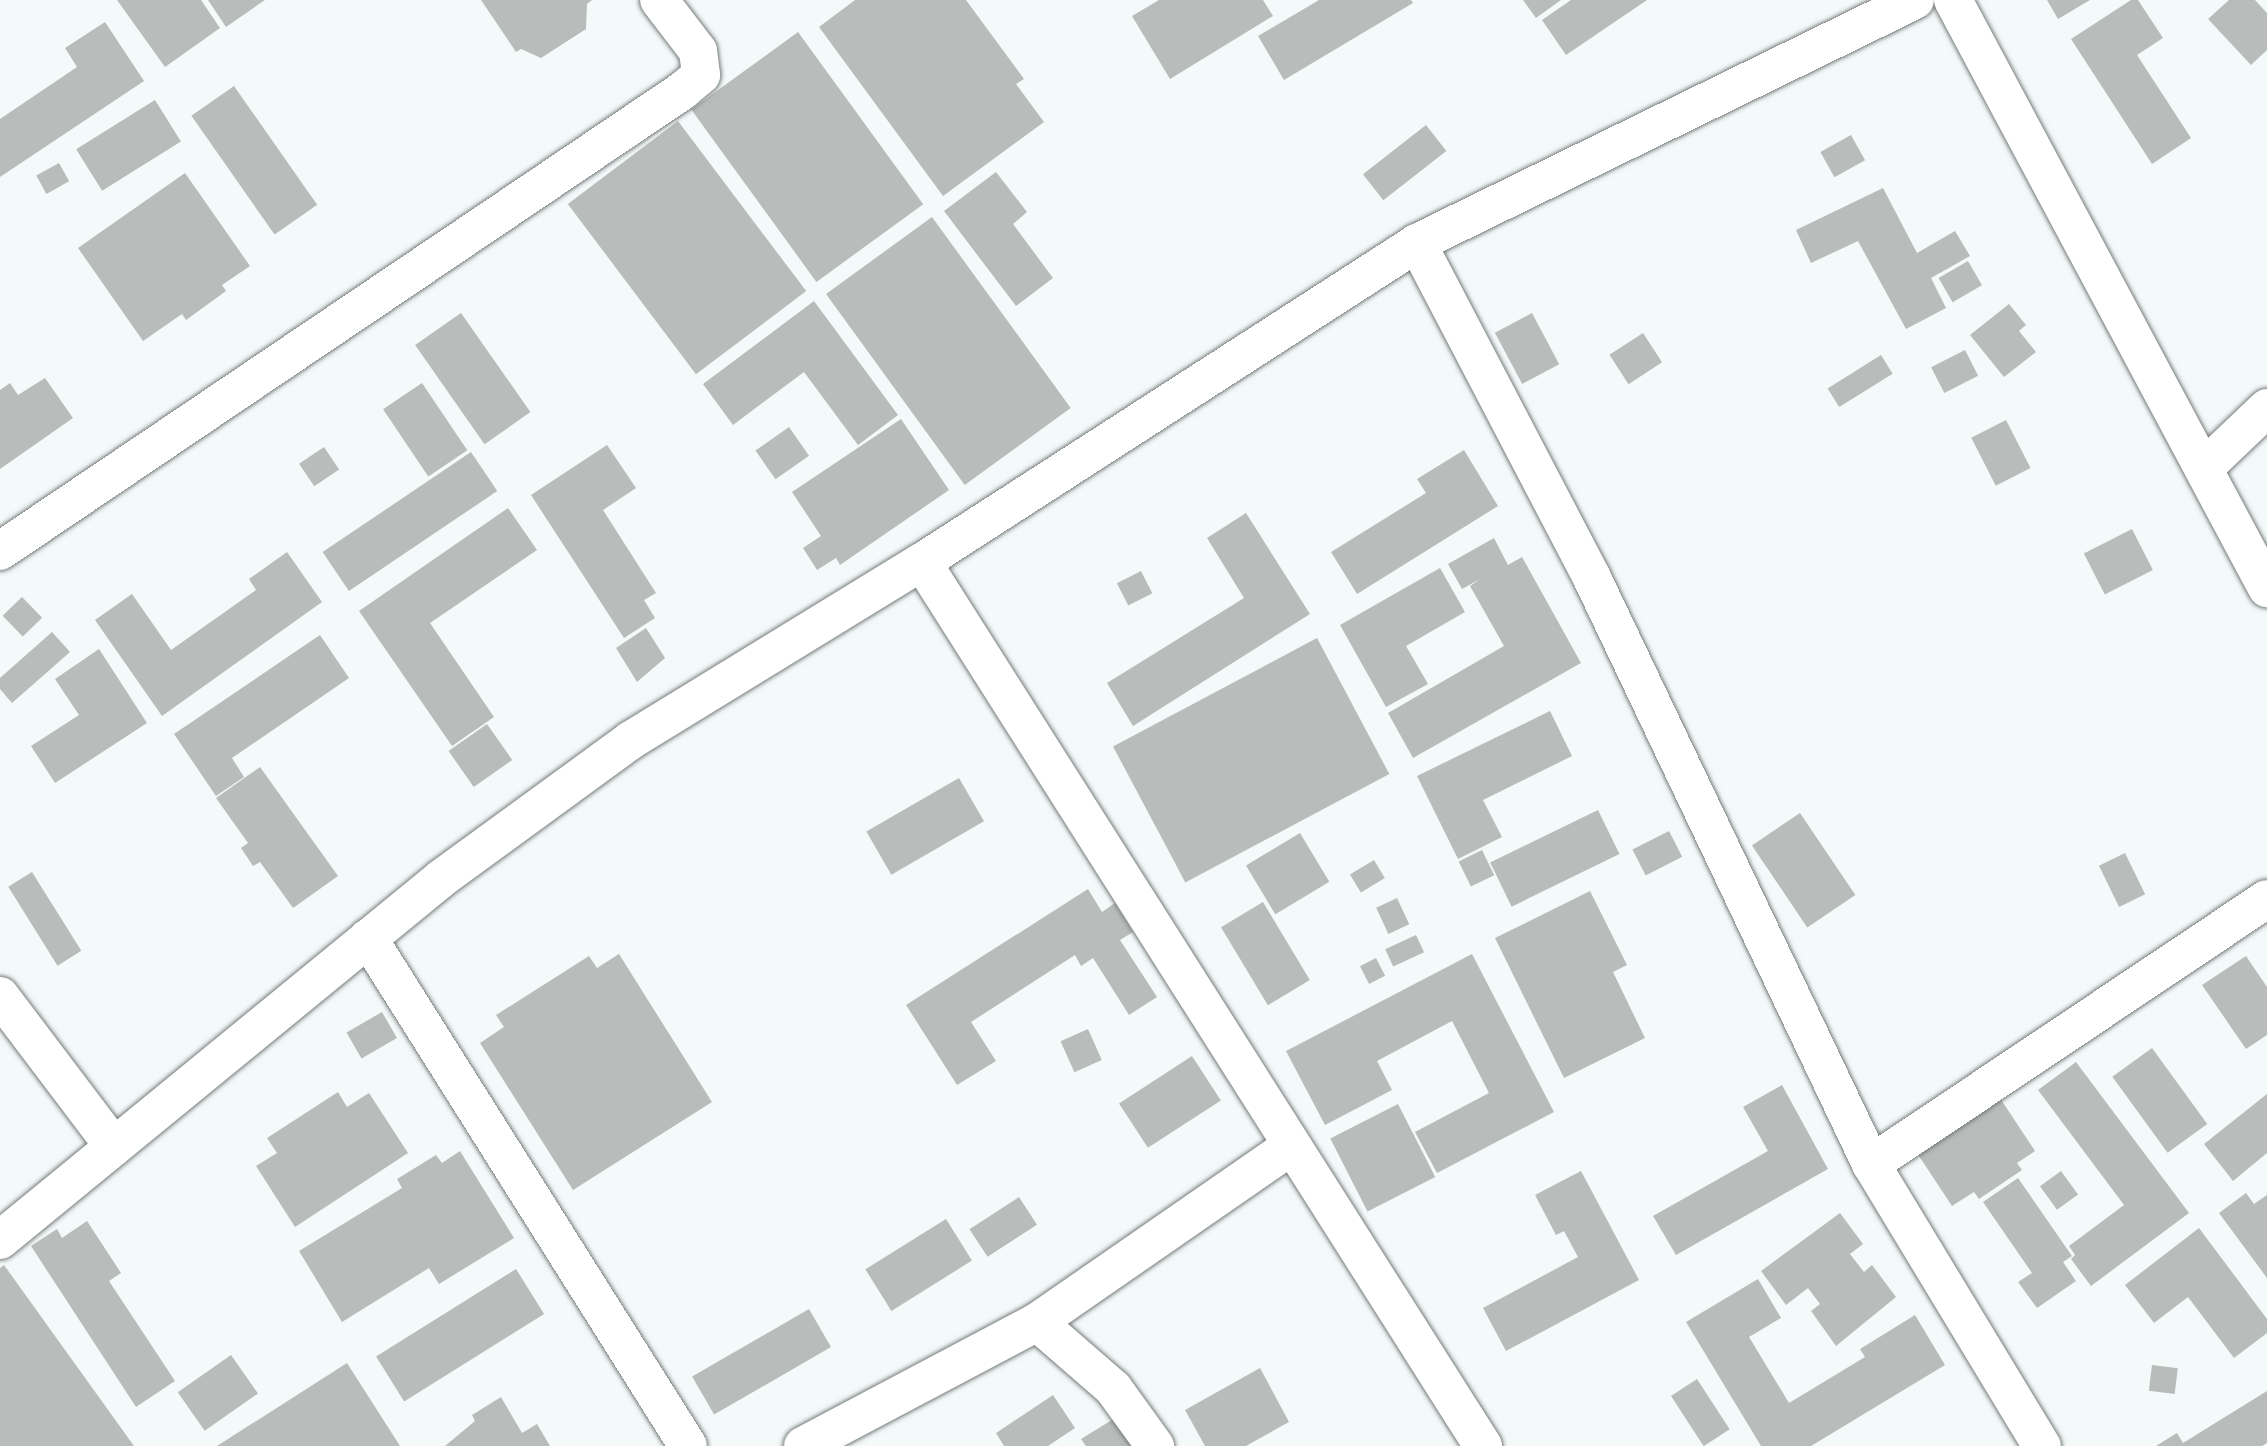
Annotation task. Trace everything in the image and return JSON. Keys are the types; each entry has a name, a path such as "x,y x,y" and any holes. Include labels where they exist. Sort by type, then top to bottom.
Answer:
{"street":[{"path":"0,551 682,91 701,75 698,51 659,0"},
{"path":"0,1240 368,938 631,740 922,562 1417,243 1915,0"},
{"path":"1953,0 2267,588"},
{"path":"1417,243 1592,578 1871,1164 2042,1446"},
{"path":"2204,468 2267,408"},
{"path":"922,562 1483,1446"},
{"path":"1871,1164 2267,900"},
{"path":"368,938 688,1446"},
{"path":"0,996 114,1147"},
{"path":"803,1446 1037,1322 1291,1146"},
{"path":"1037,1322 1113,1388 1156,1446"}],"building":[{"path":"117,0 201,0 220,28 165,67"},
{"path":"208,0 265,0 226,27"},
{"path":"481,0 592,0 587,4 586,29 541,58 521,49 516,52"},
{"path":"855,0 966,0 1024,79 1016,84 1044,122 943,196 819,27"},
{"path":"1159,0 1263,0 1273,16 1170,79 1132,16"},
{"path":"1319,0 1411,0 1413,3 1284,80 1258,36"},
{"path":"1523,0 1561,0 1536,18"},
{"path":"1571,0 1647,0 1566,55 1542,20"},
{"path":"2047,0 2090,0 2058,19"},
{"path":"2131,0 2138,0 2163,38 2137,55 2191,138 2152,164 2071,39"},
{"path":"2229,0 2255,0 2267,13 2267,50 2251,65 2208,19"},
{"path":"105,22 144,81 0,177 0,119 77,67 65,48"},
{"path":"798,32 923,204 816,282 691,110"},
{"path":"234,86 317,205 275,235 191,116"},
{"path":"155,100 181,142 102,191 76,149"},
{"path":"678,121 806,291 696,374 568,204"},
{"path":"1426,125 1446,151 1383,200 1363,174"},
{"path":"1851,135 1865,160 1834,177 1820,152"},
{"path":"59,163 69,181 46,194 36,176"},
{"path":"996,172 1027,212 1013,224 1053,278 1016,306 944,211"},
{"path":"185,173 250,266 222,285 226,291 186,320 182,314 143,341 78,248"},
{"path":"1883,188 1917,253 1955,231 1970,256 1931,278 1946,308 1906,329 1858,241 1811,263 1796,230"},
{"path":"932,217 1071,408 965,485 826,294"},
{"path":"1968,261 1982,285 1953,302 1939,278"},
{"path":"814,301 898,415 858,445 804,372 733,425 703,384"},
{"path":"2009,304 2026,325 2019,331 2036,352 2004,377 1970,335"},
{"path":"461,313 530,412 485,444 415,345"},
{"path":"1532,313 1559,364 1522,384 1495,333"},
{"path":"1643,333 1662,362 1629,384 1609,355"},
{"path":"1965,350 1978,376 1944,393 1931,367"},
{"path":"1881,355 1893,374 1839,407 1828,388"},
{"path":"45,378 73,418 0,469 0,390 10,383 18,395"},
{"path":"422,383 467,450 428,476 383,409"},
{"path":"901,419 949,490 840,565 836,558 817,570 803,548 821,536 792,492"},
{"path":"2006,420 2031,468 1996,486 1971,438"},
{"path":"789,427 809,456 775,479 755,451"},
{"path":"607,445 636,488 603,510 656,593 644,600 655,618 624,638 531,495"},
{"path":"324,447 339,469 314,486 299,464"},
{"path":"1464,450 1498,506 1357,594 1331,552 1426,493 1417,479"},
{"path":"471,452 497,491 349,591 323,552"},
{"path":"508,508 537,550 430,623 494,717 452,746 359,611"},
{"path":"1246,513 1310,614 1133,726 1107,683 1244,598 1207,538"},
{"path":"2132,529 2153,570 2105,595 2084,554"},
{"path":"1494,538 1508,565 1522,557 1581,663 1413,758 1388,713 1504,646 1470,586 1480,579 1462,589 1448,564"},
{"path":"287,552 322,602 162,716 95,620 132,594 171,650 256,590 249,579"},
{"path":"1440,568 1465,612 1406,646 1428,684 1386,707 1340,625"},
{"path":"1141,571 1152,593 1128,606 1117,583"},
{"path":"22,597 42,618 23,637 3,616"},
{"path":"646,628 665,658 637,682 616,648"},
{"path":"52,632 70,652 12,703 0,689 0,678"},
{"path":"320,635 349,678 232,758 244,777 216,796 174,734"},
{"path":"1317,638 1389,774 1185,882 1113,746"},
{"path":"99,649 147,723 55,783 31,746 79,715 55,679"},
{"path":"1550,711 1572,756 1483,800 1502,837 1458,859 1417,776"},
{"path":"487,724 512,760 474,787 448,751"},
{"path":"260,767 338,876 293,908 260,862 253,866 241,848 248,843 216,798"},
{"path":"959,778 984,821 891,875 866,831"},
{"path":"1598,810 1619,854 1512,907 1490,863"},
{"path":"1800,813 1855,895 1807,928 1752,845"},
{"path":"1669,831 1682,857 1646,875 1632,850"},
{"path":"1300,833 1329,882 1275,914 1246,865"},
{"path":"1482,850 1494,875 1471,887 1459,861"},
{"path":"2125,853 2145,894 2119,907 2099,866"},
{"path":"1374,860 1385,878 1361,892 1350,874"},
{"path":"32,872 81,951 58,966 8,887"},
{"path":"1088,889 1102,912 1115,903 1133,932 1120,940 1157,997 1129,1015 1093,958 1081,966 1075,955 971,1022 996,1061 957,1085 906,1005"},
{"path":"1590,891 1627,965 1613,972 1645,1038 1564,1078 1495,938"},
{"path":"1397,898 1409,924 1388,934 1376,908"},
{"path":"1263,902 1310,980 1268,1005 1221,927"},
{"path":"1416,935 1424,952 1393,967 1385,949"},
{"path":"619,954 712,1102 573,1190 480,1043 504,1027 496,1015 589,956 597,968"},
{"path":"1472,954 1554,1112 1437,1173 1415,1132 1489,1093 1452,1021 1377,1061 1392,1090 1325,1125 1286,1051"},
{"path":"2246,956 2267,987 2267,1035 2246,1049 2202,985"},
{"path":"1376,958 1385,976 1369,984 1360,966"},
{"path":"382,1012 397,1038 361,1058 346,1032"},
{"path":"1088,1029 1102,1060 1074,1072 1061,1041"},
{"path":"2152,1048 2207,1124 2168,1153 2112,1077"},
{"path":"1192,1056 1221,1100 1148,1148 1119,1103"},
{"path":"2076,1062 2189,1213 2091,1286 2071,1259 2075,1255 2069,1246 2124,1205 2038,1090"},
{"path":"1782,1085 1828,1169 1676,1255 1653,1216 1768,1151 1743,1107"},
{"path":"338,1092 347,1107 369,1093 408,1153 295,1227 256,1166 277,1153 267,1138"},
{"path":"2267,1094 2267,1153 2233,1181 2204,1144"},
{"path":"2000,1098 2035,1151 2017,1163 2022,1170 1979,1199 1974,1192 1952,1206 1917,1153"},
{"path":"1398,1104 1435,1177 1368,1212 1330,1139"},
{"path":"460,1151 514,1238 439,1284 429,1268 342,1322 299,1251 402,1188 397,1179 436,1155 442,1163"},
{"path":"1581,1171 1639,1280 1506,1351 1483,1308 1578,1257 1564,1231 1556,1235 1535,1195"},
{"path":"2061,1171 2078,1194 2057,1210 2040,1186"},
{"path":"2018,1178 2072,1256 2063,1262 2076,1281 2037,1308 2018,1282 2032,1273 1983,1202"},
{"path":"2246,1193 2254,1204 2267,1195 2267,1278 2219,1213"},
{"path":"1019,1197 1037,1225 987,1257 970,1229"},
{"path":"1840,1213 1863,1244 1850,1254 1864,1272 1872,1265 1896,1297 1836,1346 1811,1311 1820,1304 1808,1288 1786,1305 1761,1271"},
{"path":"946,1219 972,1261 891,1311 865,1269"},
{"path":"87,1221 121,1273 109,1281 175,1381 136,1407 31,1246 57,1229 62,1238"},
{"path":"2199,1228 2267,1319 2267,1333 2234,1358 2188,1297 2154,1323 2125,1285"},
{"path":"4,1265 134,1446 0,1446 0,1268"},
{"path":"516,1269 544,1314 404,1401 376,1356"},
{"path":"1758,1279 1781,1318 1749,1337 1789,1403 1865,1357 1860,1349 1915,1315 1945,1365 1811,1446 1761,1446 1686,1322"},
{"path":"809,1309 831,1347 714,1415 692,1376"},
{"path":"231,1355 258,1394 205,1431 178,1392"},
{"path":"347,1363 400,1446 217,1446"},
{"path":"2152,1365 2178,1368 2175,1394 2149,1391"},
{"path":"1260,1368 1289,1422 1246,1446 1205,1446 1185,1410"},
{"path":"1697,1379 1730,1429 1704,1446 1671,1396"},
{"path":"2267,1391 2267,1443 2262,1446 2156,1446 2177,1433 2183,1443"},
{"path":"1053,1395 1075,1428 1048,1446 1004,1446 996,1433"},
{"path":"501,1397 522,1433 537,1424 550,1446 445,1446 475,1421 472,1415"},
{"path":"1120,1415 1139,1446 1086,1446 1081,1439"}]}
